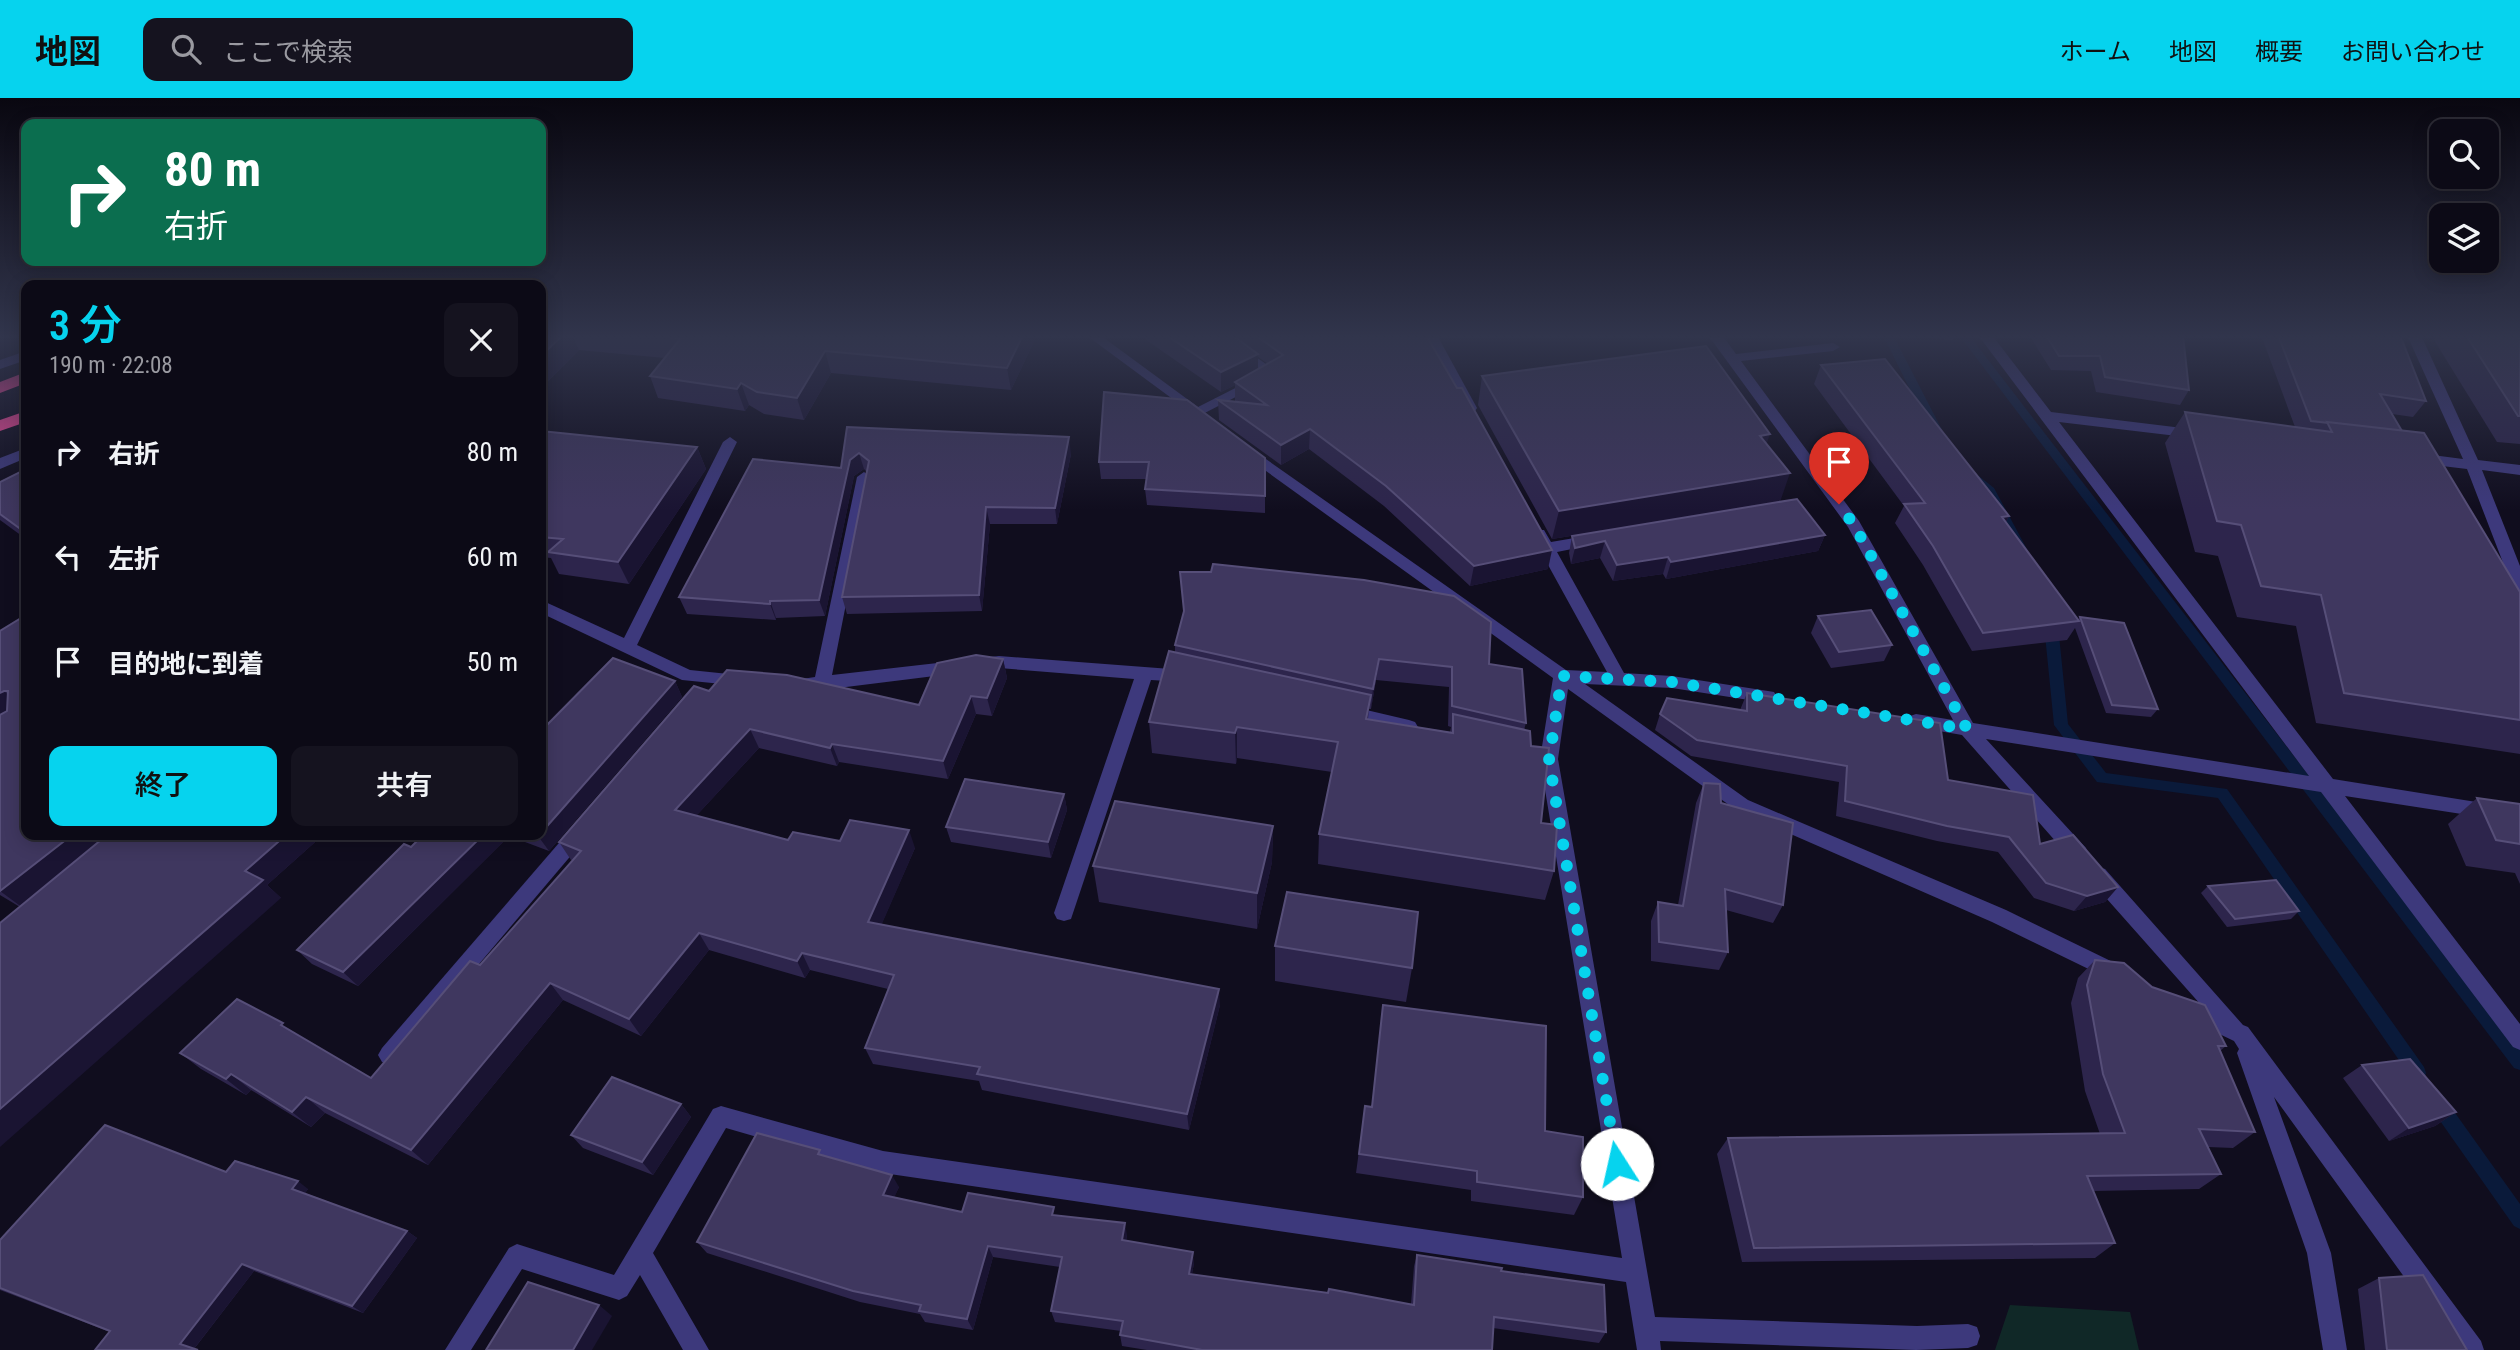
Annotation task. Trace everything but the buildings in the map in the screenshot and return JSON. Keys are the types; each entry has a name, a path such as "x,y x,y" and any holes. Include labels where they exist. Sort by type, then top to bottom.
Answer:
{"highway":[{"path":"0,426 21,418"}],"street":[{"path":"1170,393 1202,417 1241,393"},
{"path":"1462,393 1475,418"},
{"path":"1758,393 1854,525 1967,729 2241,1034 2472,1350"},
{"path":"2028,393 2320,783 2520,1040"},
{"path":"2441,393 2473,465 2520,586"},
{"path":"2045,416 2210,435"},
{"path":"1230,438 1742,805 1999,916 2132,981"},
{"path":"628,647 730,442"},
{"path":"0,464 21,455"},
{"path":"2404,457 2520,470"},
{"path":"822,684 864,477"},
{"path":"1534,524 1619,679"},
{"path":"1547,548 1612,537"},
{"path":"546,609 688,676 754,681"},
{"path":"782,684 810,686 999,662 1195,678"},
{"path":"1064,913 1145,672"},
{"path":"1562,676 1672,682 1793,701"},
{"path":"1562,676 1542,758 1647,1339 1918,1344 1968,1336"},
{"path":"695,698 713,677"},
{"path":"1331,709 1426,731"},
{"path":"1900,718 2520,816"},
{"path":"389,1055 587,824"},
{"path":"2180,1005 2241,1034 2319,1253 2335,1350"},
{"path":"457,1350 517,1255 619,1288 721,1116 883,1162 1634,1272"},
{"path":"640,1253 697,1350"}],"green space":[{"path":"2010,1305 2130,1312 2139,1350 1995,1350"}],"waterway":[{"path":"1918,393 1936,430"},
{"path":"2009,393 2520,1062"},
{"path":"1975,477 1990,491 2022,551"},
{"path":"2051,625 2061,725 2102,778 2222,793 2418,1073"},
{"path":"2437,1102 2520,1220"}],"route":[{"path":"1617,1164 1549,760 1562,676 1672,682 1967,729 1854,525 1839,504"}]}
